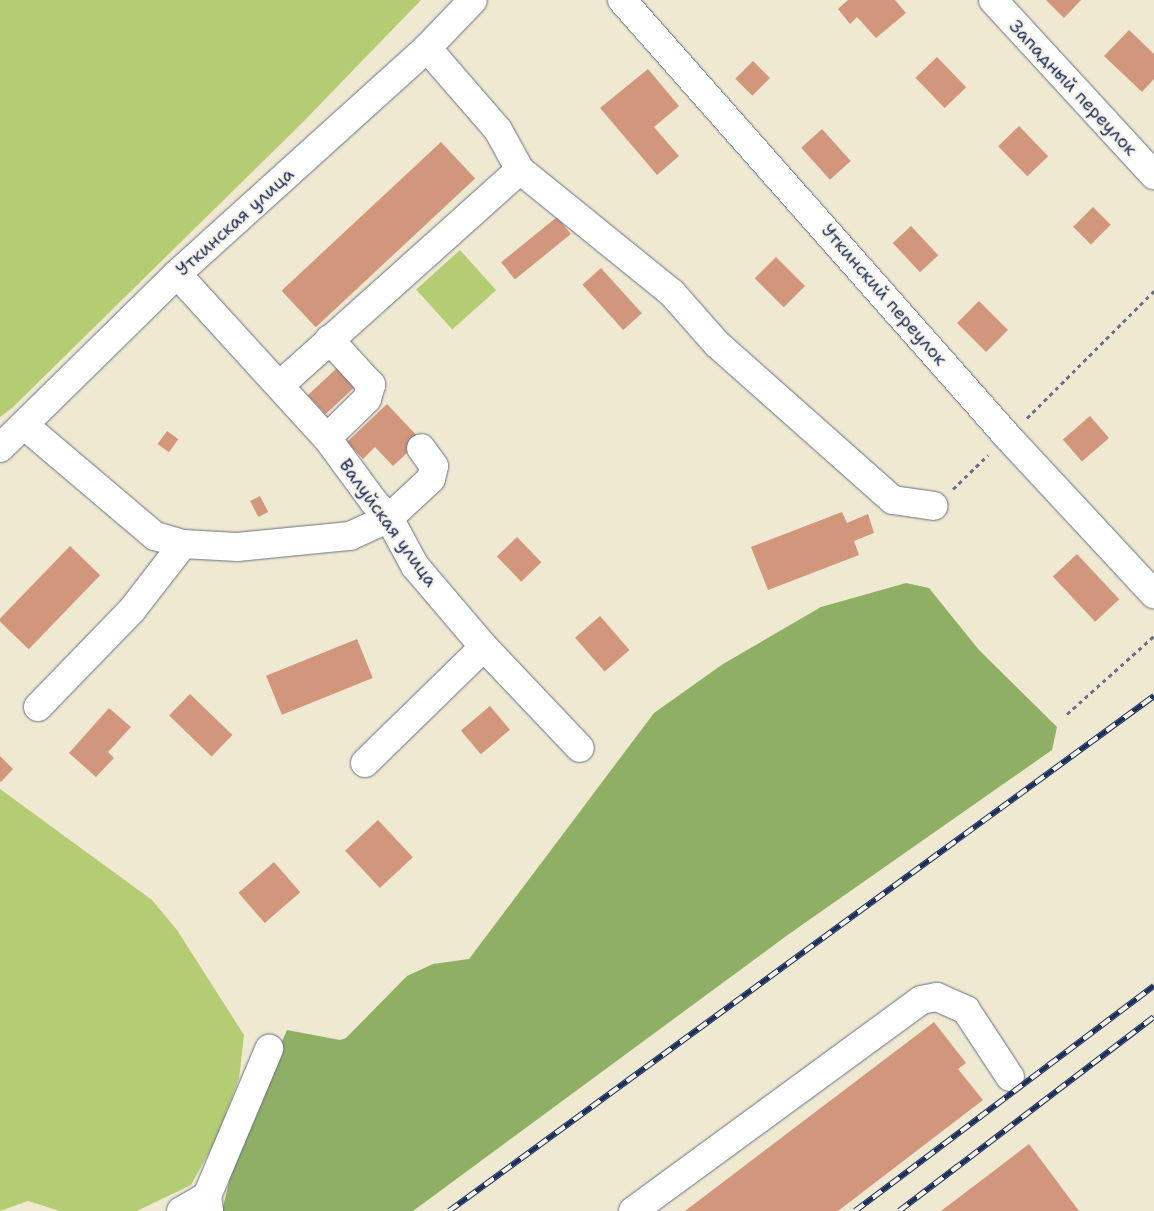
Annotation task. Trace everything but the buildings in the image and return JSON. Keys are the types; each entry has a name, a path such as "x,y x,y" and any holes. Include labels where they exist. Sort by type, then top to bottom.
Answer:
{"street":[{"name":"Уткинская улица","path":"0,448 177,274 427,48 472,0"},
{"name":"Уткинский переулок","path":"622,0 1008,436 1151,592"},
{"name":"Западный переулок","path":"993,0 1154,175"},
{"path":"427,48 498,130 520,170 672,293 717,344 893,500 934,506"},
{"path":"280,385 329,339 520,170"},
{"name":"Валуйская улица","path":"177,274 327,438 374,502 389,518 416,566 484,647 580,748"},
{"path":"327,438 367,400 371,385 329,339"},
{"path":"24,425 155,536 183,544 237,547 350,536 389,518 431,479 434,466 421,448"},
{"path":"38,707 132,610 183,544"},
{"path":"365,763 484,647"},
{"path":"633,1211 921,1000 937,997 966,1010 1010,1076"},
{"path":"182,1211 208,1204 269,1049"}],"path":[{"path":"934,506 1008,436 1154,291"},
{"path":"1067,714 1154,636"}],"green space":[{"path":"0,0 421,0 304,121 12,408 0,417"},
{"path":"460,250 496,290 452,330 416,289"},
{"path":"906,583 929,588 979,650 1057,727 1052,750 789,934 413,1211 222,1211 240,1137 287,1030 340,1040 346,1038 407,976 433,964 469,959 654,713 723,664 821,607"},
{"path":"0,789 152,900 177,930 244,1035 239,1079 216,1140 191,1185 137,1211 60,1211 28,1201 0,1211"}],"railway":[{"path":"449,1211 1154,696"},
{"path":"855,1211 1154,986"},
{"path":"899,1211 1154,1017"}]}
